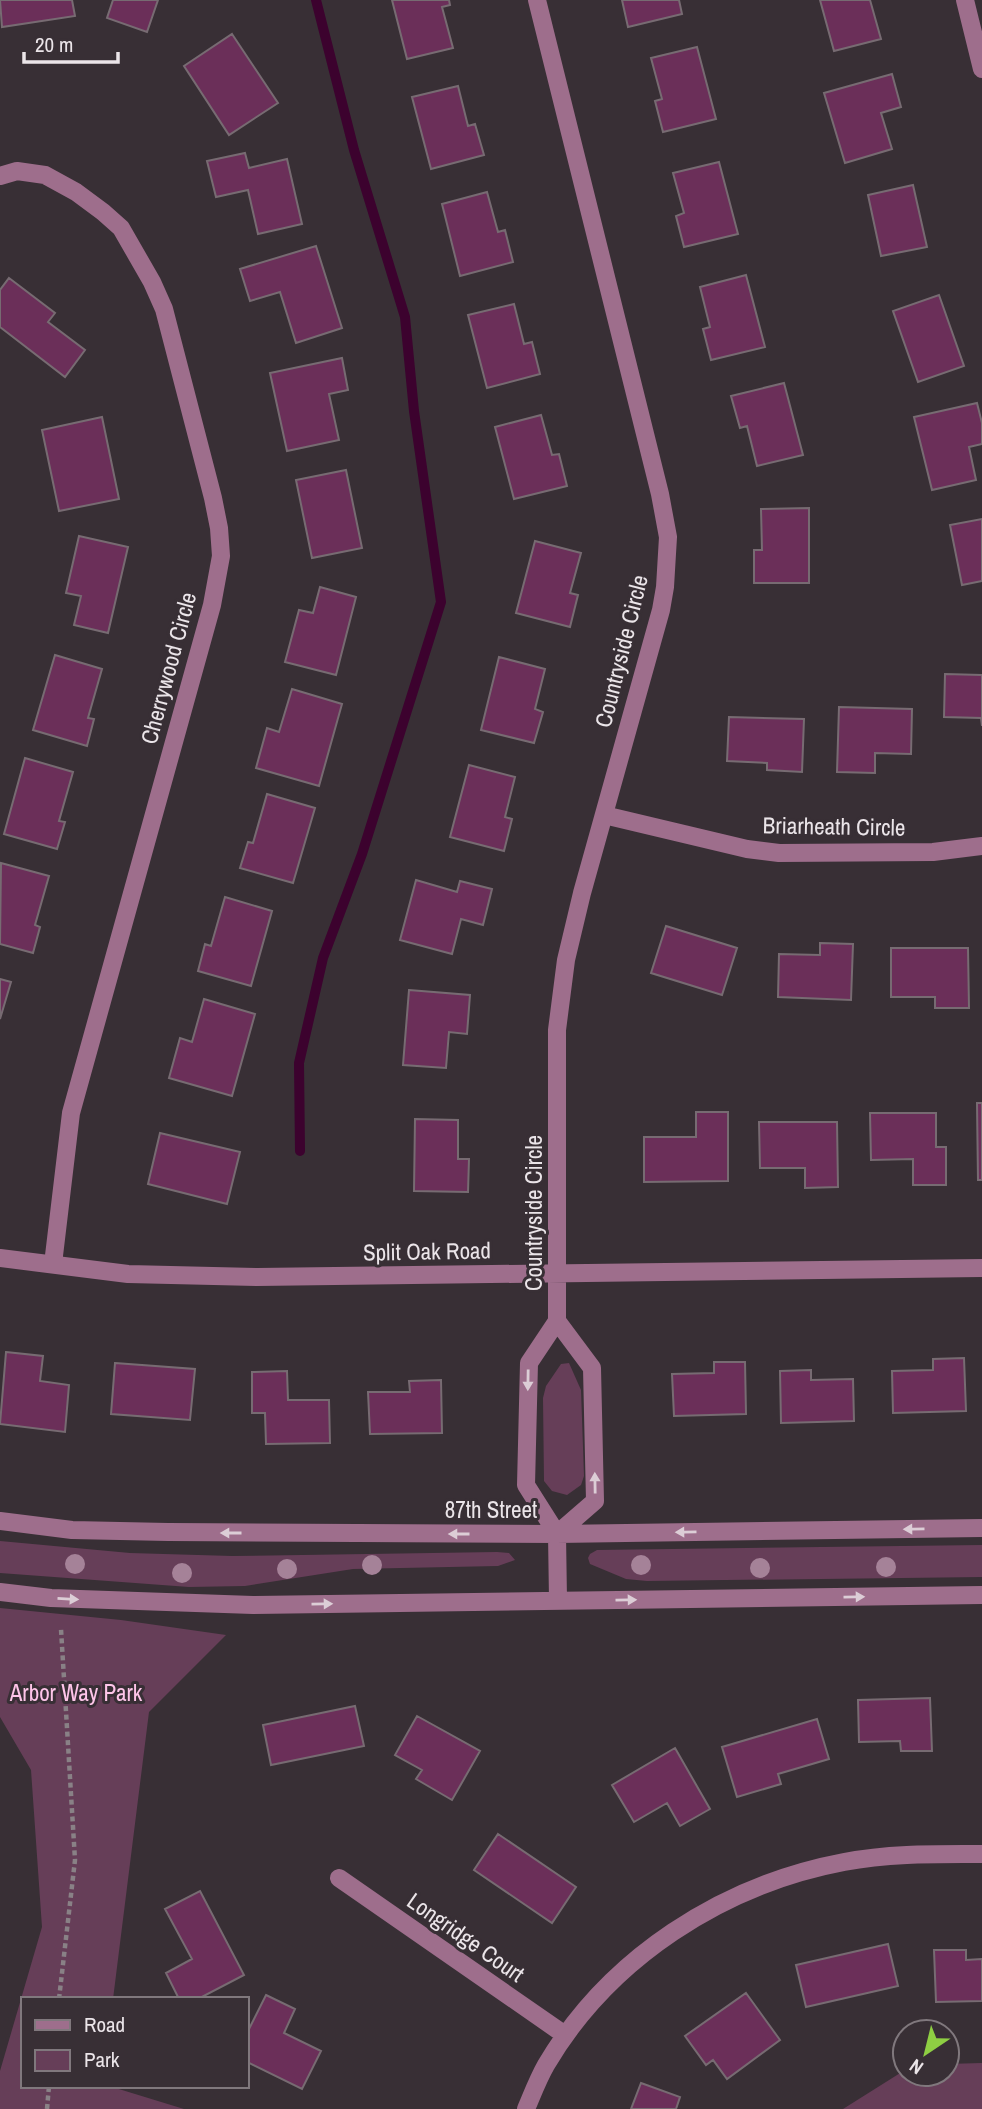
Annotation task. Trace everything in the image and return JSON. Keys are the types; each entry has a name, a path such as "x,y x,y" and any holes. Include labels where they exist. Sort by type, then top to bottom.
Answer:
{"street":[{"name":"Countryside Circle","path":"537,0 660,494 668,537 661,610 566,960 556,1030 557,1321 529,1363 526,1485 557,1534 595,1501 592,1368 557,1321"},
{"path":"965,0 982,69"},
{"name":"Cherrywood Circle","path":"0,176 17,170 45,175 76,192 121,228 164,309 213,498 221,556 212,605 72,1113 53,1264"},
{"name":"Briarheath Circle","path":"604,815 747,849 779,853 933,852 982,846"},
{"name":"Split Oak Road","path":"0,1258 128,1274 257,1278 982,1268"},
{"name":"87th Street","path":"0,1521 72,1530 113,1531 557,1534 982,1528"},
{"path":"557,1534 558,1601"},
{"path":"0,1592 51,1598 253,1605 982,1595"},
{"path":"526,2109 544,2068 565,2035 608,1985 658,1942 699,1915 760,1886 800,1872 854,1860 919,1854 982,1854"},
{"name":"Longridge Court","path":"339,1878 565,2035"}],"path":[{"path":"59,1997 75,1860 61,1629"},
{"path":"47,2109 49,2088"}],"green space":[{"path":"569,1363 581,1390 584,1476 581,1485 567,1495 552,1491 544,1481 543,1398 546,1386 561,1364"},
{"path":"0,1541 130,1553 232,1556 497,1552 509,1553 515,1560 498,1566 353,1569 245,1586 189,1587 0,1573"},
{"path":"982,1545 982,1577 647,1581 626,1579 590,1564 588,1558 597,1550"},
{"name":"Arbor Way Park","path":"0,1608 121,1620 226,1635 149,1712 113,1997 22,1997 42,1927 31,1770 0,1717"},
{"name":"Arbor Way Park","path":"21,1999 21,2088 116,2088 184,2109 0,2109 0,2071"},
{"path":"982,2063 982,2109 843,2109 891,2079 891,2088 961,2088 961,2064"}],"building":[{"path":"0,0 72,0 75,16 2,27"},
{"path":"113,0 158,0 147,32 107,18"},
{"path":"392,0 449,0 450,5 442,7 453,48 407,59"},
{"path":"622,0 679,0 682,14 628,27"},
{"path":"820,0 870,0 881,39 834,51"},
{"path":"232,34 278,103 229,135 184,66"},
{"path":"697,47 716,119 663,132 655,101 662,99 651,58"},
{"path":"892,74 901,107 881,113 892,149 845,163 824,93"},
{"path":"458,86 468,126 475,124 484,155 431,169 412,97"},
{"path":"245,153 249,168 287,159 302,224 258,234 248,190 216,197 207,161"},
{"path":"719,162 738,234 684,247 676,216 684,213 673,173"},
{"path":"913,185 927,247 881,256 868,195"},
{"path":"487,192 498,232 505,230 513,262 460,276 442,204"},
{"path":"316,246 342,328 296,343 280,292 250,301 240,269"},
{"path":"746,275 765,347 711,360 703,329 710,327 700,287"},
{"path":"9,278 55,313 48,322 85,350 65,377 0,327 0,290"},
{"path":"939,295 964,366 918,382 893,311"},
{"path":"514,304 524,344 532,342 540,374 487,388 468,315"},
{"path":"342,358 348,390 329,394 339,440 287,451 270,373"},
{"path":"784,383 803,455 757,466 747,426 740,428 731,396"},
{"path":"977,403 982,423 982,444 969,447 976,480 932,490 914,417"},
{"path":"541,415 552,455 559,454 567,486 514,499 495,427"},
{"path":"102,417 119,499 59,511 42,430"},
{"path":"346,470 362,548 312,558 296,480"},
{"path":"809,508 809,583 754,583 754,550 762,550 761,509"},
{"path":"982,519 982,581 962,585 950,525"},
{"path":"79,536 128,547 108,633 74,625 81,596 66,593"},
{"path":"535,541 581,553 570,593 578,595 570,627 516,613"},
{"path":"320,587 356,597 336,675 285,662 299,610 313,613"},
{"path":"55,655 102,669 88,718 94,719 87,746 33,730"},
{"path":"499,657 545,669 535,709 543,712 534,743 481,730"},
{"path":"945,674 982,675 982,726 981,718 944,717"},
{"path":"292,689 342,704 319,786 256,768 267,728 279,732"},
{"path":"839,707 912,709 911,754 875,753 875,773 837,772"},
{"path":"729,717 804,719 802,772 767,770 767,763 727,761"},
{"path":"25,758 73,772 59,821 65,822 57,849 4,834"},
{"path":"469,765 515,777 505,817 512,819 504,851 450,837"},
{"path":"267,794 315,808 293,883 240,868 248,842 253,843"},
{"path":"1,863 49,876 35,925 40,927 33,953 0,944"},
{"path":"416,880 457,892 460,881 492,889 483,925 461,919 452,954 400,940"},
{"path":"225,897 272,911 251,986 198,971 205,944 211,946"},
{"path":"666,926 737,948 722,995 651,973"},
{"path":"820,943 853,944 851,1000 778,997 779,954 820,955"},
{"path":"891,948 968,948 969,1008 935,1008 935,997 891,997"},
{"path":"0,979 11,982 0,1019"},
{"path":"409,990 470,995 467,1034 449,1032 446,1068 403,1065"},
{"path":"204,999 255,1014 232,1096 169,1078 180,1038 192,1042"},
{"path":"977,1103 982,1103 982,1180 978,1180"},
{"path":"696,1112 728,1112 728,1181 644,1182 644,1137 696,1137"},
{"path":"870,1113 936,1113 936,1147 946,1147 946,1185 913,1185 913,1159 871,1160"},
{"path":"415,1119 458,1120 458,1159 469,1159 468,1192 414,1191"},
{"path":"759,1122 837,1122 838,1187 805,1188 805,1168 760,1168"},
{"path":"160,1133 240,1152 227,1204 148,1184"},
{"path":"6,1352 43,1356 40,1381 69,1385 65,1432 0,1424"},
{"path":"964,1358 966,1411 893,1413 892,1371 933,1370 933,1359"},
{"path":"714,1362 745,1362 746,1414 674,1416 672,1374 714,1373"},
{"path":"115,1363 195,1369 190,1420 111,1414"},
{"path":"811,1370 811,1380 853,1379 854,1421 781,1423 780,1371"},
{"path":"287,1371 288,1400 329,1400 330,1443 266,1444 265,1413 252,1413 252,1372"},
{"path":"441,1380 442,1433 370,1434 368,1392 410,1392 409,1381"},
{"path":"930,1698 932,1751 901,1751 900,1741 859,1742 858,1700"},
{"path":"355,1706 364,1746 271,1765 263,1725"},
{"path":"417,1716 480,1751 452,1800 416,1779 422,1770 395,1755"},
{"path":"817,1719 829,1759 778,1774 781,1784 737,1797 722,1747"},
{"path":"675,1748 710,1809 680,1826 667,1803 634,1822 612,1785"},
{"path":"498,1834 576,1887 552,1923 474,1870"},
{"path":"200,1891 244,1975 202,1997 178,1997 166,1973 192,1959 165,1909"},
{"path":"888,1944 898,1986 806,2007 796,1965"},
{"path":"934,1950 966,1950 966,1960 982,1959 982,2001 936,2002"},
{"path":"746,1993 780,2040 727,2079 713,2060 706,2065 685,2036"},
{"path":"266,1995 295,2009 284,2033 321,2051 302,2089 248,2062 248,2031"},
{"path":"641,2083 680,2097 676,2109 631,2109"}],"waterway":[{"path":"300,1151 299,1063 323,958 362,854 441,602 414,411 405,317 354,150 316,0"}]}
